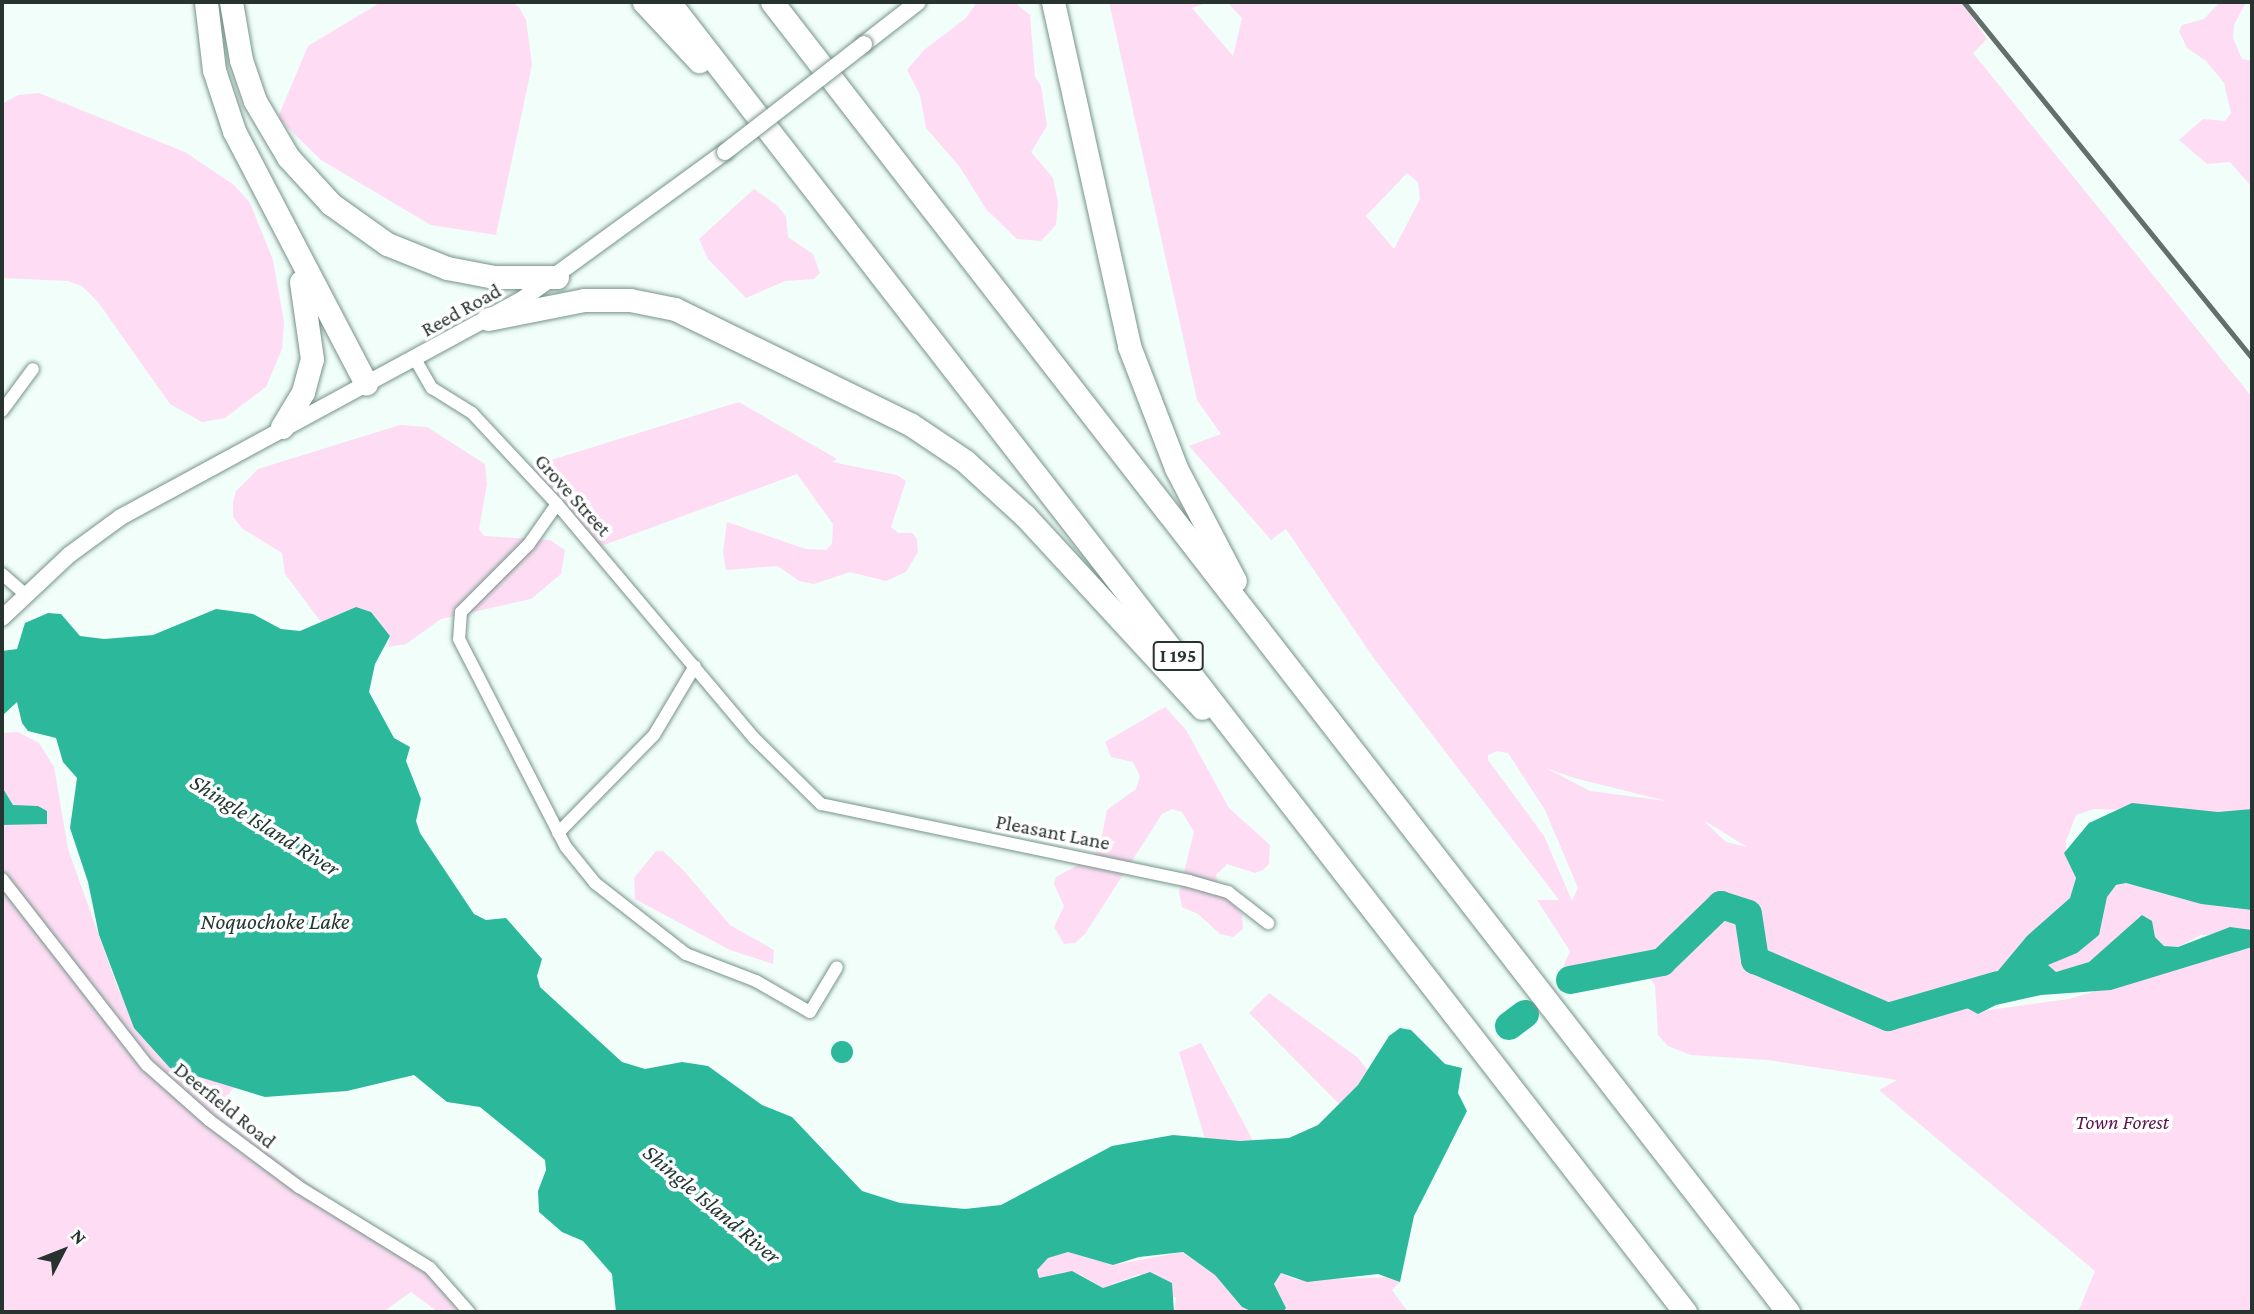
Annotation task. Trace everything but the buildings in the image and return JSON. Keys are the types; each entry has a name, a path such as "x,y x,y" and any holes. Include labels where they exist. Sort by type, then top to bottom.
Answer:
{"highway":[{"path":"206,2 214,70 225,109 294,252 366,384"},
{"path":"231,2 241,60 255,101 288,157 331,204 387,244 447,268 494,277 557,277"},
{"path":"645,2 776,140"},
{"name":"I 195","path":"668,2 1685,1312"},
{"path":"773,2 1788,1312"},
{"path":"1053,2 1110,277 1138,375 1176,468 1267,639"},
{"path":"282,428 303,391 312,359 311,330 294,252"},
{"path":"488,320 583,300 630,300 675,309 928,435 965,461 1025,516 1173,679 1275,781"}],"street":[{"name":"Reed Road","path":"2,618 69,555 121,517 282,428 488,320 557,277 725,152 918,2"},
{"name":"Grove Street","path":"415,359 432,388 472,413 557,504 786,773 821,804"},
{"path":"2,411 33,369"},
{"path":"557,504 529,544 461,612 459,639 558,832 595,883 686,954 756,981 810,1012 837,967"},
{"path":"2,574 26,595"},
{"path":"558,832 654,735 695,666"},
{"name":"Pleasant Lane","path":"821,804 1189,881 1228,892 1268,923"},
{"name":"Deerfield Road","path":"2,879 146,1065 209,1120 290,1181 430,1268 469,1312"}],"green space":[{"path":"381,2 511,2 519,7 526,20 532,65 496,235 431,225 321,160 281,121 279,115 308,46"},
{"path":"977,2 1014,2 1030,15 1035,77 1041,86 1047,126 1031,152 1053,178 1058,202 1056,225 1041,241 1017,239 986,209 959,166 926,128 920,95 907,70 924,50 966,18"},
{"name":"Town Forest","path":"1109,2 1209,2 1192,8 1233,56 1242,18 1227,2 1962,2 1987,39 1973,53 2252,397 2252,831 2123,810 2094,809 2076,815 2066,841 2066,856 2076,878 2070,898 2027,936 1997,972 1964,994 1975,1012 2069,999 2252,944 2252,1312 2078,1312 2095,1271 1879,1090 1897,1080 1768,1060 1691,1055 1668,1046 1658,1035 1655,985 1644,972 1631,970 1580,982 1566,978 1563,967 1570,951 1537,900 1559,900 1375,660 1286,529 1271,540 1189,446 1221,434 1197,400","holes":["1407,173 1418,182 1420,199 1394,249 1366,216","1497,751 1508,753 1545,810 1578,888 1572,901 1544,836 1488,760 1488,755","1546,768 1574,778 1667,801 1590,791","1705,822 1747,847 1726,842"]},
{"path":"2220,2 2246,2 2234,25 2233,38 2242,59 2252,61 2252,187 2230,162 2207,164 2179,140 2203,119 2225,121 2231,113 2224,83 2206,61 2187,48 2179,31 2182,25 2204,19"},
{"path":"39,93 185,152 234,185 250,203 273,260 284,322 282,349 266,387 225,418 202,422 170,404 98,302 82,286 68,281 2,278 2,104 18,95"},
{"path":"754,189 778,206 786,217 788,237 813,254 820,273 814,279 785,281 746,298 708,259 699,239"},
{"path":"739,402 837,459 832,462 897,475 906,481 891,527 898,533 912,533 917,539 918,552 906,572 886,581 850,572 814,584 799,581 778,566 726,570 723,552 727,522 806,549 826,550 832,544 833,524 797,474 596,548 522,469"},
{"path":"400,425 427,427 485,464 487,484 479,529 484,536 550,540 565,550 561,574 531,599 441,619 406,644 388,647 390,636 356,607 321,622 285,574 282,553 243,529 233,517 233,502 236,491 258,469"},
{"path":"1165,707 1186,730 1229,808 1270,845 1269,864 1263,870 1255,873 1227,864 1216,875 1219,889 1242,914 1243,929 1233,937 1220,934 1198,914 1182,907 1179,892 1194,832 1182,812 1172,809 1162,814 1085,934 1075,943 1064,944 1054,927 1064,906 1054,884 1056,877 1093,857 1100,845 1107,810 1136,789 1140,776 1133,762 1111,757 1105,742"},
{"path":"18,732 39,743 54,767 68,849 119,992 245,1074 214,1112 480,1312 438,1312 411,1292 383,1312 2,1312 2,733"},
{"path":"656,851 663,851 684,871 730,925 774,950 773,964 730,950 635,899 634,878"},
{"path":"2125,883 2201,904 2252,910 2252,935 2201,935 2178,947 2164,946 2155,937 2120,935 2089,962 2071,970 2055,972 2025,964 2111,888"},
{"path":"1269,993 1357,1057 1368,1070 1357,1122 1249,1013"},
{"path":"1201,1043 1257,1148 1205,1139 1179,1052"},
{"path":"1068,1252 1113,1265 1182,1252 1216,1275 1242,1307 1253,1312 1174,1312 1176,1298 1139,1274 1103,1288 1081,1275 1064,1272 1039,1279 1037,1270 1048,1257"},
{"path":"1281,1273 1297,1280 1392,1277 1400,1282 1392,1290 1408,1312 1283,1312 1286,1308 1274,1284"}],"water":[{"name":"Noquochoke Lake","path":"356,607 371,612 390,636 375,664 369,692 394,738 410,747 406,761 421,799 416,821 420,833 474,914 486,920 506,918 542,959 537,976 540,987 622,1062 645,1069 682,1062 708,1066 762,1105 792,1117 862,1191 900,1203 965,1209 1001,1205 1112,1146 1173,1135 1240,1141 1289,1138 1318,1125 1358,1085 1389,1036 1400,1028 1411,1030 1445,1064 1462,1068 1458,1093 1467,1111 1414,1216 1400,1282 1378,1274 1307,1282 1281,1273 1274,1284 1286,1308 1283,1312 1253,1312 1242,1307 1215,1275 1183,1252 1139,1257 1113,1265 1068,1252 1048,1258 1037,1270 1039,1278 1072,1271 1103,1288 1150,1272 1172,1283 1174,1312 616,1312 612,1274 583,1241 562,1232 539,1212 538,1191 546,1170 545,1160 480,1107 447,1102 414,1075 347,1091 265,1097 170,1068 134,1028 99,935 88,882 70,828 77,778 63,762 56,738 28,731 22,723 17,702 2,716 2,651 17,649 25,623 48,613 61,614 80,636 104,639 153,635 216,609 253,614 281,629 300,631"},
{"path":"2,787 13,805 38,806 47,811 47,824 2,825"},
{"path":"2132,803 2218,812 2252,809 2252,910 2201,904 2126,883 2116,885 2107,897 2099,935 2077,953 2048,965 2056,972 2089,962 2142,915 2152,921 2155,937 2164,946 2178,947 2230,927 2252,930 2252,947 2111,990 2041,995 1996,1005 1978,1014 1965,1007 1964,994 1997,972 2027,936 2070,898 2076,878 2064,853 2089,823"},
{"path":"842,1041 850,1044 853,1052 850,1060 842,1063 834,1060 831,1052 834,1044"}],"waterway":[{"name":"Shingle Island River","path":"1570,980 1662,962 1721,905 1748,914 1755,960 1888,1017 1998,985"},
{"name":"Shingle Island River","path":"1509,1026 1525,1014"}],"railway":[{"path":"1964,2 2252,358"}]}
